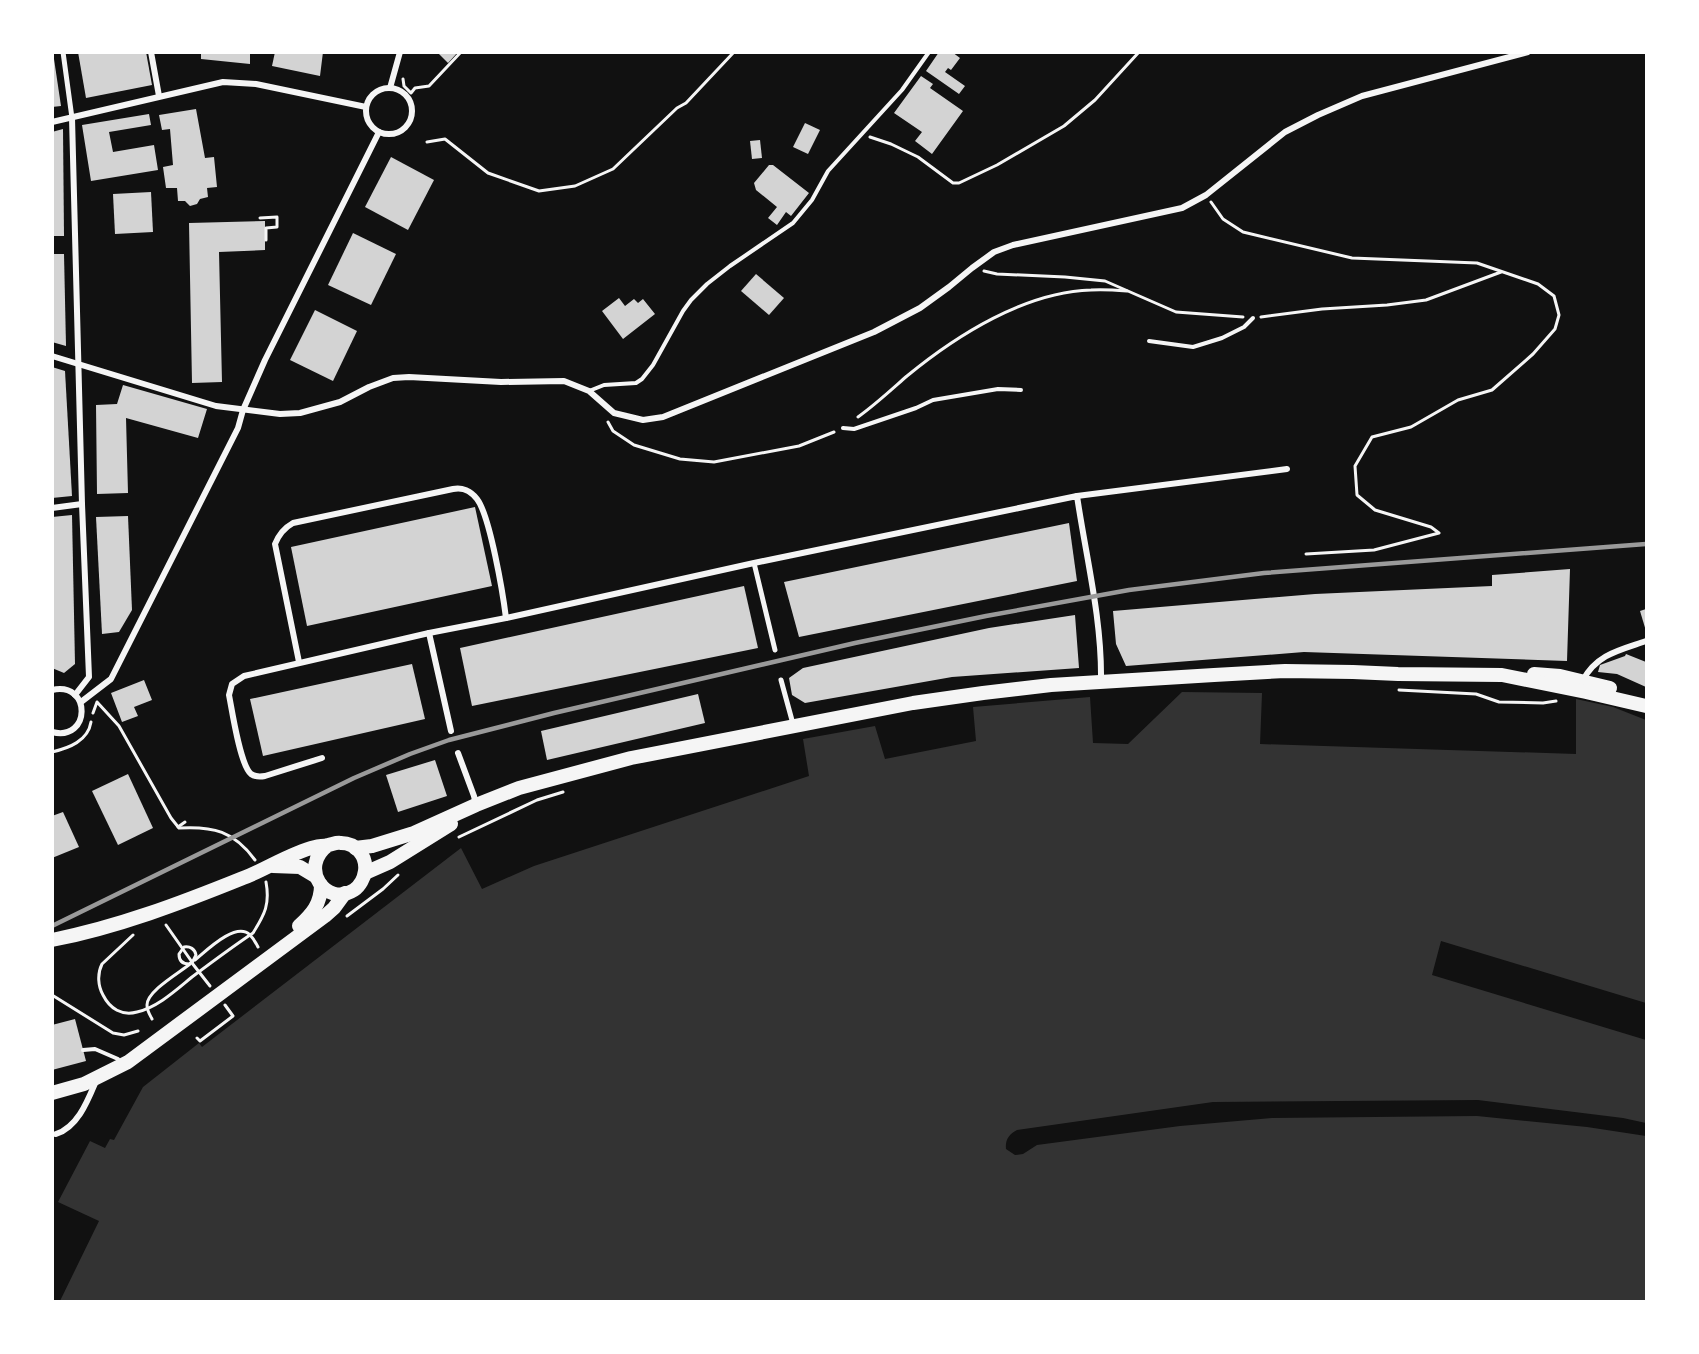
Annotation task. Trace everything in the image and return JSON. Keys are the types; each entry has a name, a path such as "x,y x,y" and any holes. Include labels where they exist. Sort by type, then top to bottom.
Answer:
{"main road":[{"path":"52,940 109,928 238,880 314,847 342,843 356,848 372,846 414,833 519,788 631,758 913,703 983,693 1101,682 1285,671 1560,676 1620,692 1634,697 1647,706"},
{"path":"1502,675 1647,706"},
{"path":"365,873 413,849 468,813 476,805"},
{"path":"52,1092 118,1059 184,1013 312,914 321,894 314,869 318,855 328,845"},
{"path":"265,869 300,867 318,880 327,891 345,893 354,890 365,873 364,859 356,848"},
{"path":"52,1092 66,1090 98,1078 128,1062 326,916 345,893"}],"street":[{"path":"63,52 72,118 89,677 75,695"},
{"path":"150,52 159,96"},
{"path":"390,88 400,52"},
{"path":"52,356 216,406 280,414 300,413 340,402 393,378 409,377 501,382 564,381 589,391 614,413 643,420 663,417 874,332 920,308 994,252 1013,245 1182,208 1206,195 1286,132 1362,96 1528,52"},
{"path":"52,122 224,82 256,84 366,107"},
{"path":"383,88 390,88 403,92 408,97 411,103 411,117 398,132 385,134 370,124 366,107 372,95 383,88"},
{"path":"81,702 111,679 238,428 243,410 265,360 379,132"},
{"path":"322,758 265,776 257,777 248,770 244,762 229,695 232,684 244,676 429,633 1077,496 1287,469"},
{"path":"299,662 275,544 284,528 293,523 460,488 475,496 485,513 506,618"},
{"path":"1077,496 1099,640 1101,682"},
{"path":"52,508 82,504"},
{"path":"754,563 775,650"},
{"path":"429,633 452,731"},
{"path":"1583,681 1589,670 1605,656 1647,641"},
{"path":"782,680 794,726"},
{"path":"52,732 64,733 76,727 82,715 81,702 75,695 68,690 55,688"},
{"path":"458,753 476,805"},
{"path":"56,1134 70,1127 89,1099 98,1078"}],"lane":[{"path":"589,391 604,385 636,383 642,379 653,365 691,300 730,266 793,223 812,200 828,171 902,90 929,52"},
{"path":"1149,340 1193,347 1222,338 1244,327 1254,318"},
{"path":"843,428 854,429 933,400 998,389 1021,390"},
{"path":"83,1050 95,1049 118,1059"}],"path":[{"path":"394,73 404,80 404,86 411,93 415,88 429,86 460,52"},
{"path":"427,142 445,139 488,173 539,191 575,186 613,169 677,108 686,104 734,52"},
{"path":"862,135 891,144 918,157 952,183 959,183 997,165 1064,126 1095,100 1139,52"},
{"path":"1206,195 1223,219 1243,232 1352,258 1477,263 1539,284 1554,296 1559,315 1555,329 1533,354 1492,390 1458,400 1411,427 1372,437 1355,466 1357,495 1375,510 1431,527 1439,533 1374,550 1306,555"},
{"path":"260,218 277,217 277,226 266,228 266,240"},
{"path":"972,268 997,274 1105,281 1176,312 1254,318 1322,309 1426,300 1503,272"},
{"path":"607,421 613,431 634,445 680,459 714,462 799,446 843,428 872,407 908,375 959,338 1010,310 1055,295 1090,290 1127,291"},
{"path":"1394,689 1476,694 1499,702 1543,703 1565,699"},
{"path":"52,752 66,749 85,735 90,728 97,702 119,726 171,818 179,828"},
{"path":"455,838 537,800 571,790"},
{"path":"179,828 185,822"},
{"path":"133,935 102,964 98,979 103,995 112,1008 123,1013 137,1012 159,1002 253,933 263,917 267,903 265,869 238,840 226,833 201,827 179,828"},
{"path":"166,925 192,963"},
{"path":"152,1019 148,1012 149,997 226,936 236,931 243,931 249,934 259,948"},
{"path":"184,947 192,948 196,952 196,958 192,963 184,963 180,959 179,954 184,947"},
{"path":"52,995 113,1033 124,1035 138,1031"},
{"path":"197,1038 200,1041 233,1016"}],"shaded area":[{"path":"1182,692 1262,693 1260,744 1576,754 1576,699 1613,707 1646,720 1646,1003 1441,941 1432,975 1646,1040 1646,1123 1623,1118 1478,1100 1213,1102 1017,1130 1008,1138 1006,1149 1015,1155 1023,1154 1037,1145 1180,1126 1272,1118 1477,1116 1587,1127 1646,1136 1646,1301 60,1301 99,1221 58,1202 90,1141 105,1148 110,1139 114,1140 143,1087 199,1043 202,1047 461,848 482,889 534,866 809,776 803,739 875,726 885,759 976,741 973,707 1090,697 1093,743 1128,744"}],"building":[{"path":"78,52 146,52 152,85 86,98"},
{"path":"201,52 250,52 250,64 201,59"},
{"path":"275,52 323,52 320,76 272,66"},
{"path":"437,52 458,52 448,63"},
{"path":"939,52 952,52 960,58 951,70 948,68 945,72 965,86 959,94 926,71"},
{"path":"54,59 61,106 52,107 52,60"},
{"path":"921,76 933,84 930,88 963,111 932,154 915,141 922,132 894,113"},
{"path":"196,109 205,158 214,157 217,187 207,188 208,197 190,206 185,201 178,201 177,188 166,188 163,167 173,165 170,129 162,130 159,115"},
{"path":"149,114 151,125 109,132 113,152 154,145 158,170 91,181 82,125"},
{"path":"805,123 820,130 808,154 793,147"},
{"path":"63,129 64,236 52,236 52,132"},
{"path":"760,140 762,158 752,159 750,141"},
{"path":"391,157 434,180 408,230 365,207"},
{"path":"769,165 773,165 809,193 791,216 786,212 777,225 768,218 777,207 756,190 754,183"},
{"path":"151,192 153,232 115,234 113,194"},
{"path":"265,221 265,250 219,252 222,382 192,383 189,223"},
{"path":"353,233 396,254 371,305 328,285"},
{"path":"52,254 64,254 66,346 52,342"},
{"path":"756,274 784,298 769,315 741,291"},
{"path":"619,298 625,306 634,299 638,303 643,299 655,314 623,339 602,311"},
{"path":"315,310 357,331 333,381 290,360"},
{"path":"52,367 65,371 72,496 52,498"},
{"path":"123,385 207,409 198,438 126,418 128,493 97,494 96,405 117,404"},
{"path":"475,507 492,586 307,626 291,547"},
{"path":"72,515 75,664 64,673 52,668 52,517"},
{"path":"128,516 132,610 119,632 102,634 96,517"},
{"path":"1069,523 1077,581 799,637 784,582"},
{"path":"1570,569 1567,661 1304,652 1126,666 1116,644 1113,611 1315,594 1492,586 1492,575"},
{"path":"744,586 758,648 472,706 460,648"},
{"path":"1646,609 1646,631 1640,611"},
{"path":"1075,615 1079,668 952,677 805,703 792,695 789,678 803,668 989,628"},
{"path":"1626,654 1646,662 1646,687 1617,674 1598,672 1600,665"},
{"path":"412,664 425,719 263,756 250,699"},
{"path":"144,680 152,700 134,707 138,716 122,722 111,693"},
{"path":"698,694 705,723 547,760 541,731"},
{"path":"435,760 447,796 398,812 386,775"},
{"path":"128,774 153,828 118,845 92,791"},
{"path":"63,812 79,847 52,858 52,816"},
{"path":"75,1019 86,1061 52,1070 52,1025"}],"railway":[{"path":"52,926 354,778 410,754 449,740 554,713 855,643 1129,590 1264,573 1646,544"}]}
